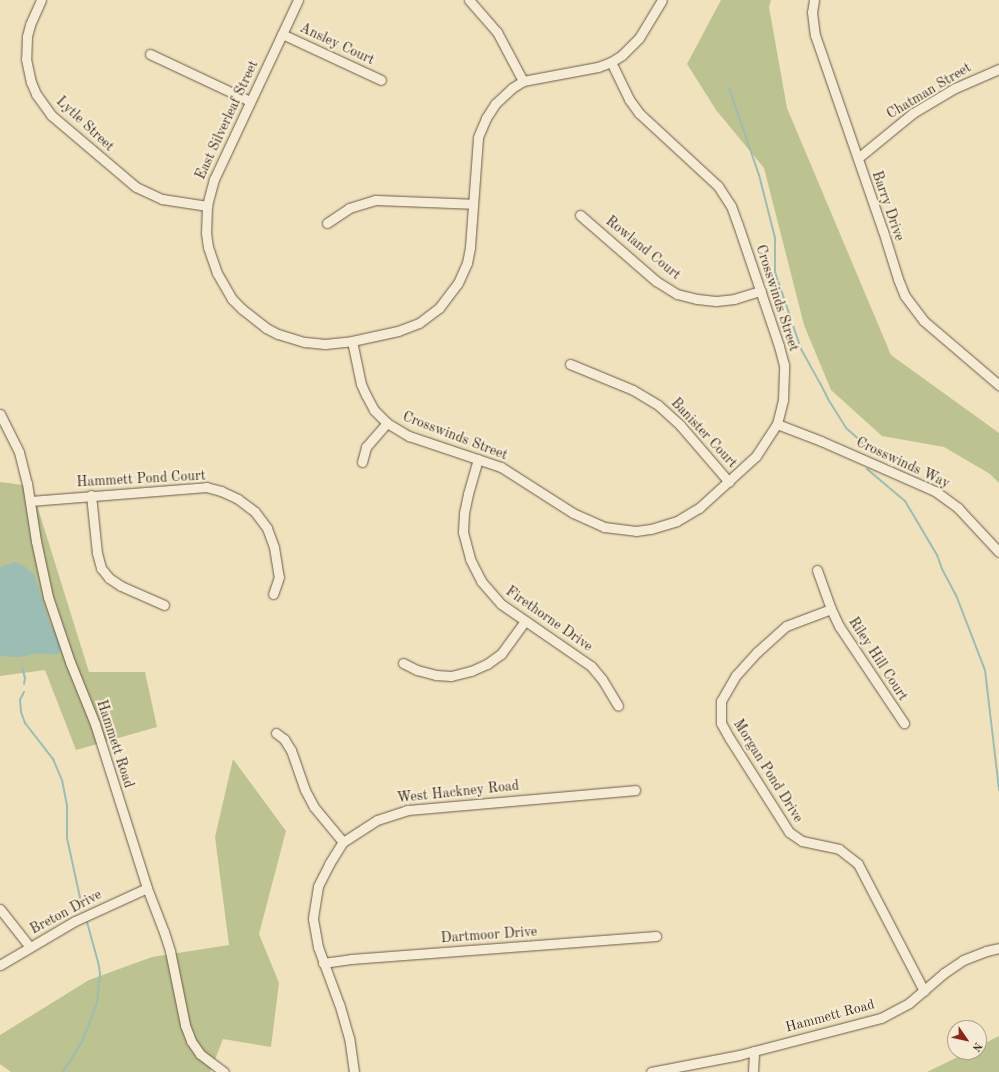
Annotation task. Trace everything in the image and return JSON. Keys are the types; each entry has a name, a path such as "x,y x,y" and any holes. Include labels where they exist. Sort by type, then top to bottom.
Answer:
{"street":[{"name":"Lytle Street","path":"41,0 27,36 26,59 36,94 51,115 136,188 162,199 207,206"},
{"name":"East Silverleaf Street","path":"298,0 214,179 207,206 206,233 212,260 224,287 242,309 266,328 292,339 325,344 390,334 409,328 429,316 446,301 458,283 467,263 470,247 476,148 482,126 495,104 512,88 523,81"},
{"path":"469,0 497,32 523,81 598,67 611,62 622,55 639,38 662,0"},
{"name":"Barry Drive","path":"814,0 812,12 815,35 898,279 910,304 924,321 999,385"},
{"name":"Ansley Court","path":"282,34 381,80"},
{"path":"150,54 250,101"},
{"name":"Crosswinds Street","path":"352,341 366,395 374,410 387,423 409,436 478,459 513,474 586,520 604,527 623,530 651,529 677,521 699,508 756,456 777,424 783,400 784,364 738,225 726,196 706,174 639,114 629,99 611,62"},
{"name":"Chatman Street","path":"858,158 913,113 955,88 999,69"},
{"path":"326,223 349,208 374,200 473,204"},
{"name":"Rowland Court","path":"580,215 656,281 677,294 697,299 716,301 734,299 761,292"},
{"name":"Banister Court","path":"570,364 632,390 658,405 680,424 729,482"},
{"name":"Hammett Road","path":"0,414 19,452 30,501 36,541 48,598 70,662 95,724 147,888 170,952 183,1017 189,1036 200,1054 224,1072"},
{"path":"362,462 366,447 387,423"},
{"name":"Crosswinds Way","path":"777,424 821,441 935,492 958,508 999,552"},
{"name":"Firethorne Drive","path":"478,459 464,513 464,532 467,550 475,570 487,590 501,604 591,666 602,679 618,706"},
{"name":"Hammett Pond Court","path":"30,501 90,495 206,487 222,491 238,499 255,512 267,528 274,547 279,577 273,594"},
{"path":"90,495 96,553 101,568 109,578 121,586 164,605"},
{"name":"Riley Hill Court","path":"817,570 831,609 839,626 904,723"},
{"name":"Morgan Pond Drive","path":"831,609 786,626 757,652 736,675 721,701 721,723 730,740 789,832 802,841 839,849 858,864 924,991"},
{"path":"403,663 417,670 436,675 451,676 471,671 487,664 501,654 525,621"},
{"path":"276,733 284,739 291,750 305,790 314,807 343,842"},
{"name":"West Hackney Road","path":"354,1072 347,1031 314,933 314,901 323,873 343,842 377,820 407,810 635,790"},
{"name":"Breton Drive","path":"0,965 75,921 147,888"},
{"path":"0,909 30,947"},
{"name":"Dartmoor Drive","path":"323,963 351,959 656,936"},
{"name":"Hammett Road","path":"651,1072 754,1051 881,1018 909,1003 963,960 986,951 999,948"},
{"path":"753,1072 754,1051"}],"green space":[{"path":"721,0 771,0 769,7 787,108 891,355 999,433 999,483 990,474 944,447 882,436 831,390 804,325 764,168 716,110 687,64"},
{"path":"0,482 31,486 89,672 145,672 157,727 76,750 45,670 0,676"},
{"path":"233,759 286,831 259,934 279,983 271,1047 223,1039 210,1072 11,1072 0,1064 0,1035 89,980 152,957 229,945 215,837"},
{"path":"999,1036 999,1072 927,1072 952,1060 987,1060 987,1042"}],"water":[{"path":"15,562 24,566 34,574 49,621 61,645 61,650 57,655 38,653 19,657 0,656 0,567"}],"waterway":[{"path":"729,88 759,175 775,238 775,272 801,349 828,399 846,428 861,441 864,447"},
{"path":"867,469 905,501 937,555 942,569 956,595 985,670 999,790"},
{"path":"22,667 25,678 24,684"},
{"path":"24,692 20,700 21,712 25,723 53,759 62,780 67,806 67,838 82,907"},
{"path":"63,1072 82,1042 97,1003 100,973 87,922"}]}
